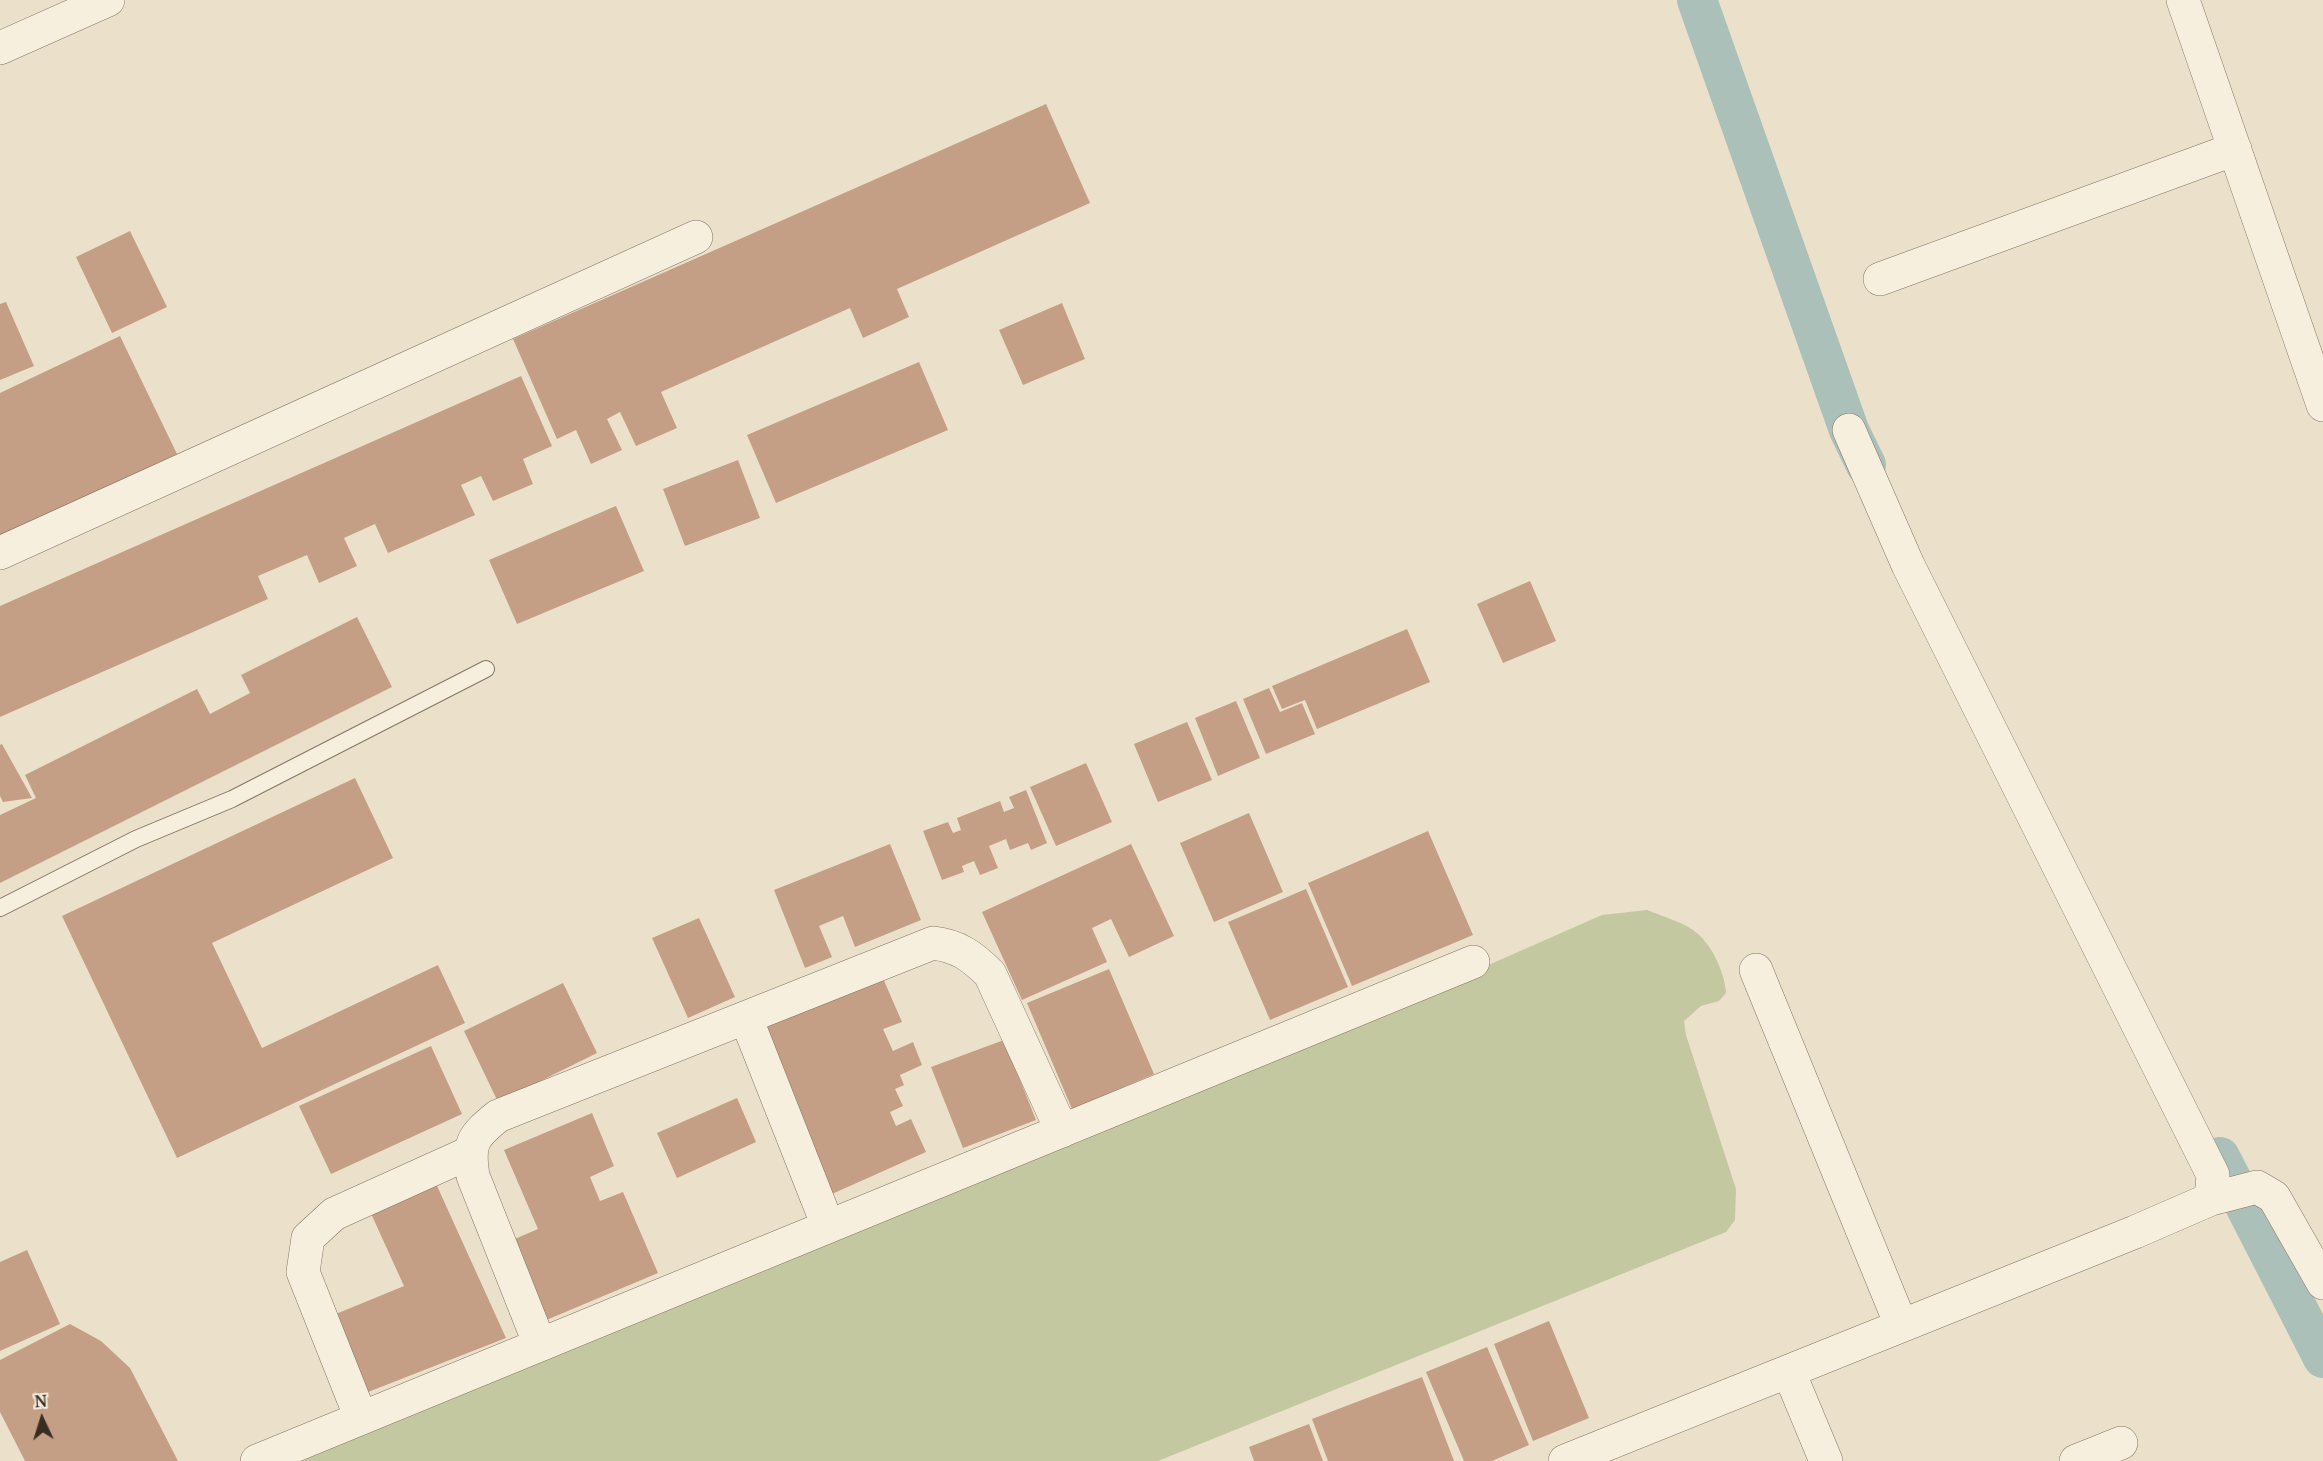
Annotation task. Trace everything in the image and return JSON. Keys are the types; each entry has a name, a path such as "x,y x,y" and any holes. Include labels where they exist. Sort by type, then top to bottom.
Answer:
{"street":[{"path":"0,48 108,0"},
{"path":"2183,0 2323,405"},
{"path":"1880,279 2235,149"},
{"path":"0,554 696,237"},
{"path":"1849,430 1908,565 2213,1175 2218,1197"},
{"path":"540,1345 473,1176 469,1153 478,1132 498,1116 933,943 950,945 973,957 990,974 1062,1131"},
{"path":"257,1461 1473,962"},
{"path":"1756,970 1901,1325"},
{"path":"746,1018 828,1227"},
{"path":"361,1418 303,1272 308,1238 334,1214 469,1153"},
{"path":"1565,1461 2218,1197 2257,1187 2274,1197 2323,1283"},
{"path":"1789,1372 1826,1461"},
{"path":"2076,1461 2121,1443"}],"lane":[{"path":"0,908 136,839 232,799 486,669"}],"green space":[{"path":"1647,910 1680,923 1698,934 1713,953 1723,978 1726,993 1719,1001 1701,1006 1684,1021 1686,1035 1736,1189 1735,1220 1726,1232 1158,1461 299,1461 1204,1090 1602,915"}],"building":[{"path":"1046,104 1090,203 897,289 909,317 863,338 850,308 661,392 677,428 636,446 620,412 607,419 622,450 591,464 576,430 557,439 513,339"},
{"path":"130,231 167,307 112,333 76,257"},
{"path":"6,302 34,366 0,380 0,304"},
{"path":"1062,303 1085,359 1023,385 999,330"},
{"path":"120,336 177,454 0,539 0,393"},
{"path":"919,362 948,430 776,503 747,435"},
{"path":"521,376 552,446 523,459 533,484 493,501 481,476 461,485 475,515 388,553 375,524 344,538 357,566 319,583 307,555 258,576 268,599 0,717 0,606"},
{"path":"738,460 760,518 685,546 663,489"},
{"path":"616,506 644,571 517,624 489,560"},
{"path":"1530,581 1556,641 1503,663 1477,604"},
{"path":"357,617 392,687 0,883 0,815 36,798 25,775 197,689 210,714 250,693 241,675"},
{"path":"1407,629 1430,682 1317,729 1305,700 1282,709 1272,686"},
{"path":"1269,688 1280,712 1302,703 1315,734 1266,754 1243,699"},
{"path":"1236,701 1260,758 1218,776 1195,718"},
{"path":"1187,722 1212,780 1158,802 1134,744"},
{"path":"2,744 32,798 3,802 0,796 0,745"},
{"path":"1086,763 1112,822 1056,846 1030,787"},
{"path":"355,778 393,858 212,943 262,1048 438,965 465,1023 177,1158 62,916"},
{"path":"1026,790 1047,843 1031,850 1028,843 1010,850 1006,839 989,846 998,868 980,875 974,861 962,866 964,872 942,880 923,831 948,822 953,833 961,830 957,818 1000,801 1004,812 1014,808 1009,797"},
{"path":"1249,813 1283,892 1214,922 1180,843"},
{"path":"1428,831 1473,935 1352,986 1308,883"},
{"path":"890,844 921,920 855,947 843,916 819,926 832,957 805,968 774,890"},
{"path":"1131,844 1174,936 1129,957 1111,919 1092,928 1107,962 1022,1000 982,912"},
{"path":"1306,889 1348,987 1270,1020 1228,922"},
{"path":"699,918 735,997 688,1018 652,938"},
{"path":"1109,969 1154,1074 1072,1109 1027,1003"},
{"path":"882,976 902,1022 883,1029 893,1051 913,1042 922,1065 900,1075 904,1085 895,1089 903,1106 890,1112 896,1126 911,1119 926,1152 823,1198 752,1023"},
{"path":"563,983 597,1053 498,1102 464,1031"},
{"path":"1004,1040 1036,1120 963,1148 931,1067"},
{"path":"431,1046 462,1114 331,1174 299,1106"},
{"path":"737,1098 756,1142 677,1178 657,1133"},
{"path":"592,1113 614,1166 590,1177 600,1201 623,1192 658,1273 544,1321 510,1241 538,1229 504,1150"},
{"path":"433,1177 506,1338 363,1394 331,1316 404,1286 368,1207"},
{"path":"27,1250 60,1324 0,1351 0,1262"},
{"path":"1549,1321 1589,1418 1533,1441 1494,1344"},
{"path":"70,1324 101,1341 130,1368 178,1461 25,1461 0,1412 0,1360"},
{"path":"1487,1347 1529,1445 1492,1461 1464,1461 1426,1372"},
{"path":"1422,1377 1454,1461 1328,1461 1312,1419"},
{"path":"1309,1424 1323,1461 1254,1461 1249,1447"}],"waterway":[{"path":"1697,0 1849,430 1866,465"},
{"path":"2220,1157 2323,1358"}]}
